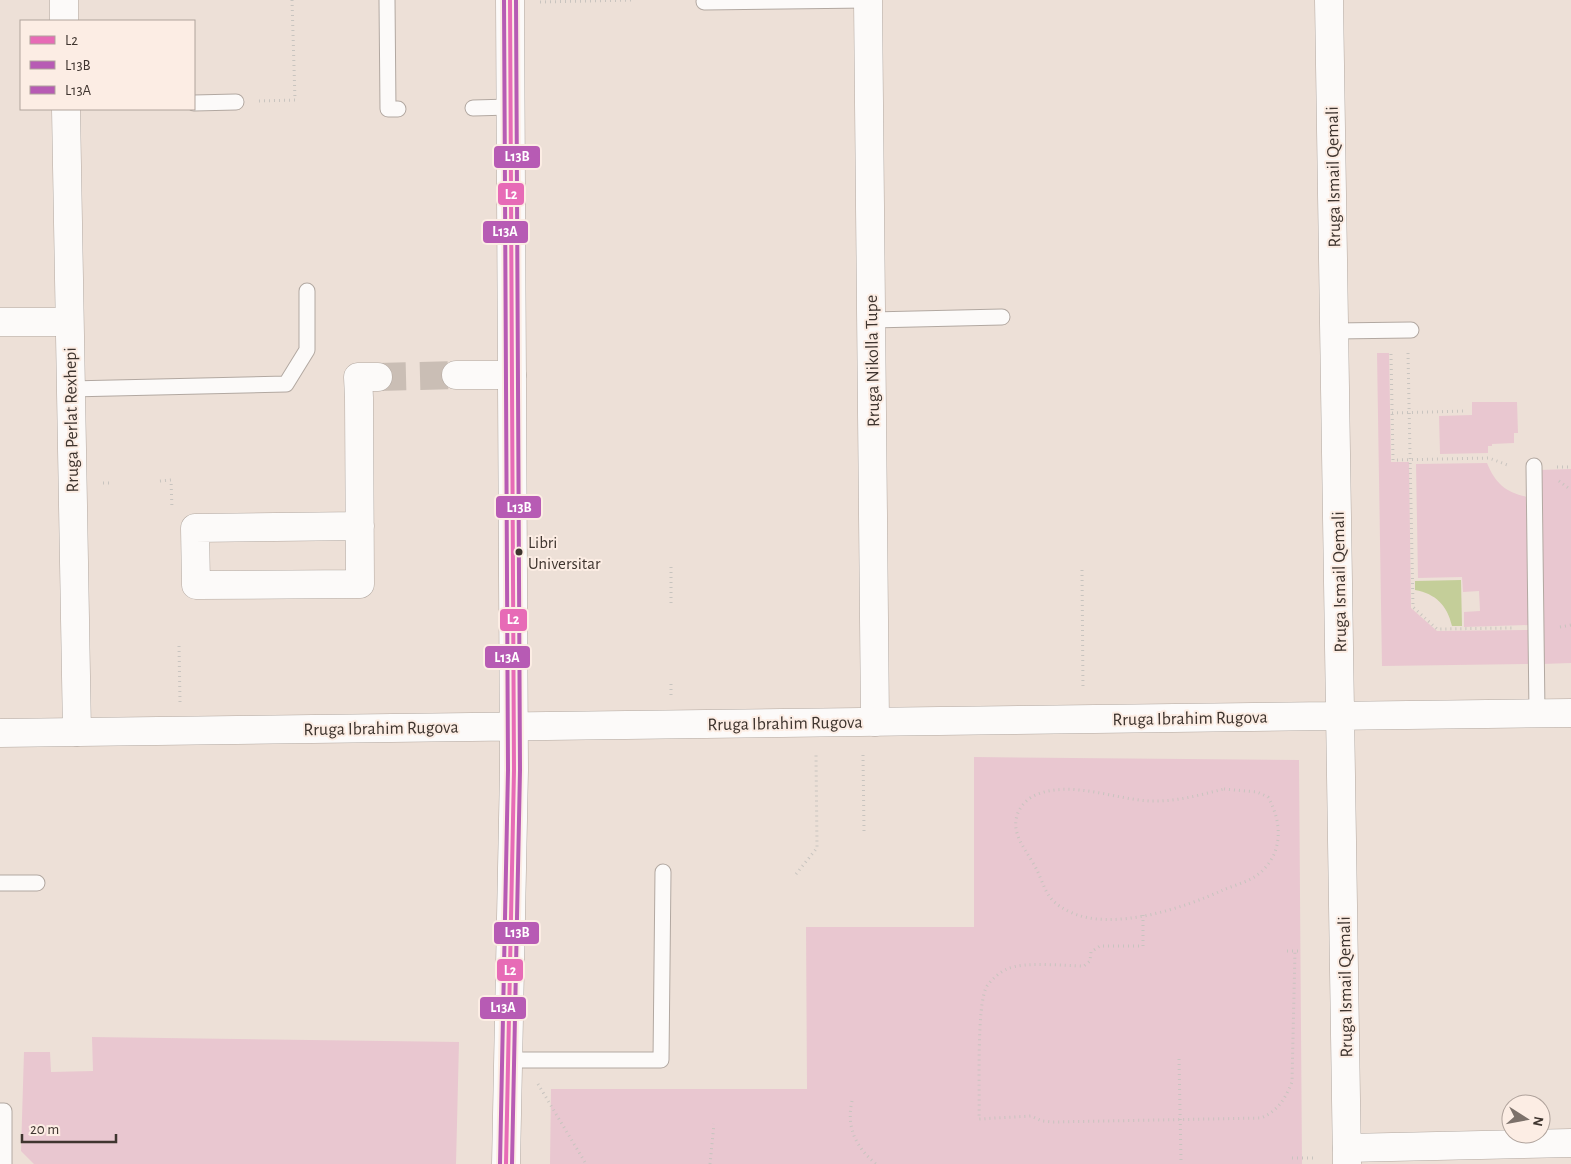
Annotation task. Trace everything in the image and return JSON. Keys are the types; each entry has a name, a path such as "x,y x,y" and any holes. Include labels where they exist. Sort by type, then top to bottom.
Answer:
{"street":[{"path":"64,0 64,20"},
{"name":"Rruga Nikolla Tupe","path":"868,0 875,722"},
{"name":"Rruga Ismail Qemali","path":"1330,0 1347,1156"},
{"path":"506,1164 515,1060 511,107 521,1"},
{"name":"Rruga Perlat Rexhepi","path":"66,110 77,732"},
{"path":"0,322 69,322"},
{"path":"456,375 512,375"},
{"path":"360,526 196,528 196,585 360,584 360,526 358,377 378,377"},
{"name":"Rruga Ibrahim Rugova","path":"0,733 1571,713"},
{"path":"1347,1156 1571,1143"}],"lane":[{"path":"387,0 388,109 398,108"},
{"path":"704,2 868,0"},
{"path":"195,103 236,102"},
{"path":"473,108 511,107"},
{"path":"70,389 286,384 307,350 307,291"},
{"path":"872,320 1002,317"},
{"path":"1335,331 1411,330"},
{"path":"1534,466 1537,713"},
{"path":"515,1060 661,1060 663,872"},
{"path":"0,883 37,883"},
{"path":"0,1111 4,1111 4,1164"}],"path":[{"path":"258,102 295,100 292,0"},
{"path":"521,1 634,0"},
{"path":"1390,330 1392,460 1489,458"},
{"path":"1391,353 1409,353 1413,607 1437,629 1536,628"},
{"path":"1392,413 1466,411"},
{"path":"671,567 671,602"},
{"path":"1082,570 1083,683"},
{"path":"179,646 180,703"},
{"path":"796,874 817,848 816,722"},
{"path":"863,755 864,831"},
{"path":"1224,789 1257,792 1268,797 1280,824 1276,845 1264,869 1254,878 1202,900 1162,913 1142,915 1107,919 1087,918 1070,912 1050,898 1019,840 1015,826 1017,812 1027,800 1037,794 1052,791 1086,791 1130,800 1152,801 1178,800 1224,789"},
{"path":"1142,915 1143,946 1100,946 1091,952 1090,961 1084,966 1022,966 1008,968 997,975 987,986 981,1009 980,1119 1032,1116 1042,1121 1052,1122 1261,1118 1273,1112 1285,1098 1292,1082 1294,951"},
{"path":"1287,951 1300,951"},
{"path":"1179,1059 1181,1161"},
{"path":"515,1060 586,1164"},
{"path":"852,1101 850,1112 852,1133 864,1153 876,1164"},
{"path":"710,1164 714,1124"}],"shaded area":[{"path":"1377,353 1389,353 1391,462 1409,462 1411,608 1437,631 1530,630 1531,664 1382,666"},
{"path":"1472,402 1517,402 1518,433 1514,433 1514,443 1492,444 1492,446 1488,446 1488,453 1440,454 1439,416 1472,415"},
{"path":"1487,463 1502,486 1513,493 1528,497 1530,625 1464,627 1464,612 1480,611 1479,591 1463,592 1462,577 1418,578 1416,464"},
{"path":"1571,469 1571,663 1542,664 1539,470"},
{"path":"1461,580 1462,626 1452,626 1444,606 1440,602 1429,594 1415,590 1415,581"},
{"path":"974,757 1299,760 1302,1164 550,1164 551,1089 807,1089 806,927 974,927"},
{"path":"92,1037 459,1042 456,1164 34,1164 21,1151 24,1052 50,1052 51,1072 93,1071"}],"tunnel":[{"path":"378,377 456,375"}],"transit line":[{"name":"L13A","path":"500,1164 508,770 504,0"},
{"name":"L2","path":"506,1164 514,770 510,0"},
{"name":"L13B","path":"512,1164 520,770 516,0"}],"place":[{"name":"Libri Universitar","path":"519,552"}]}
